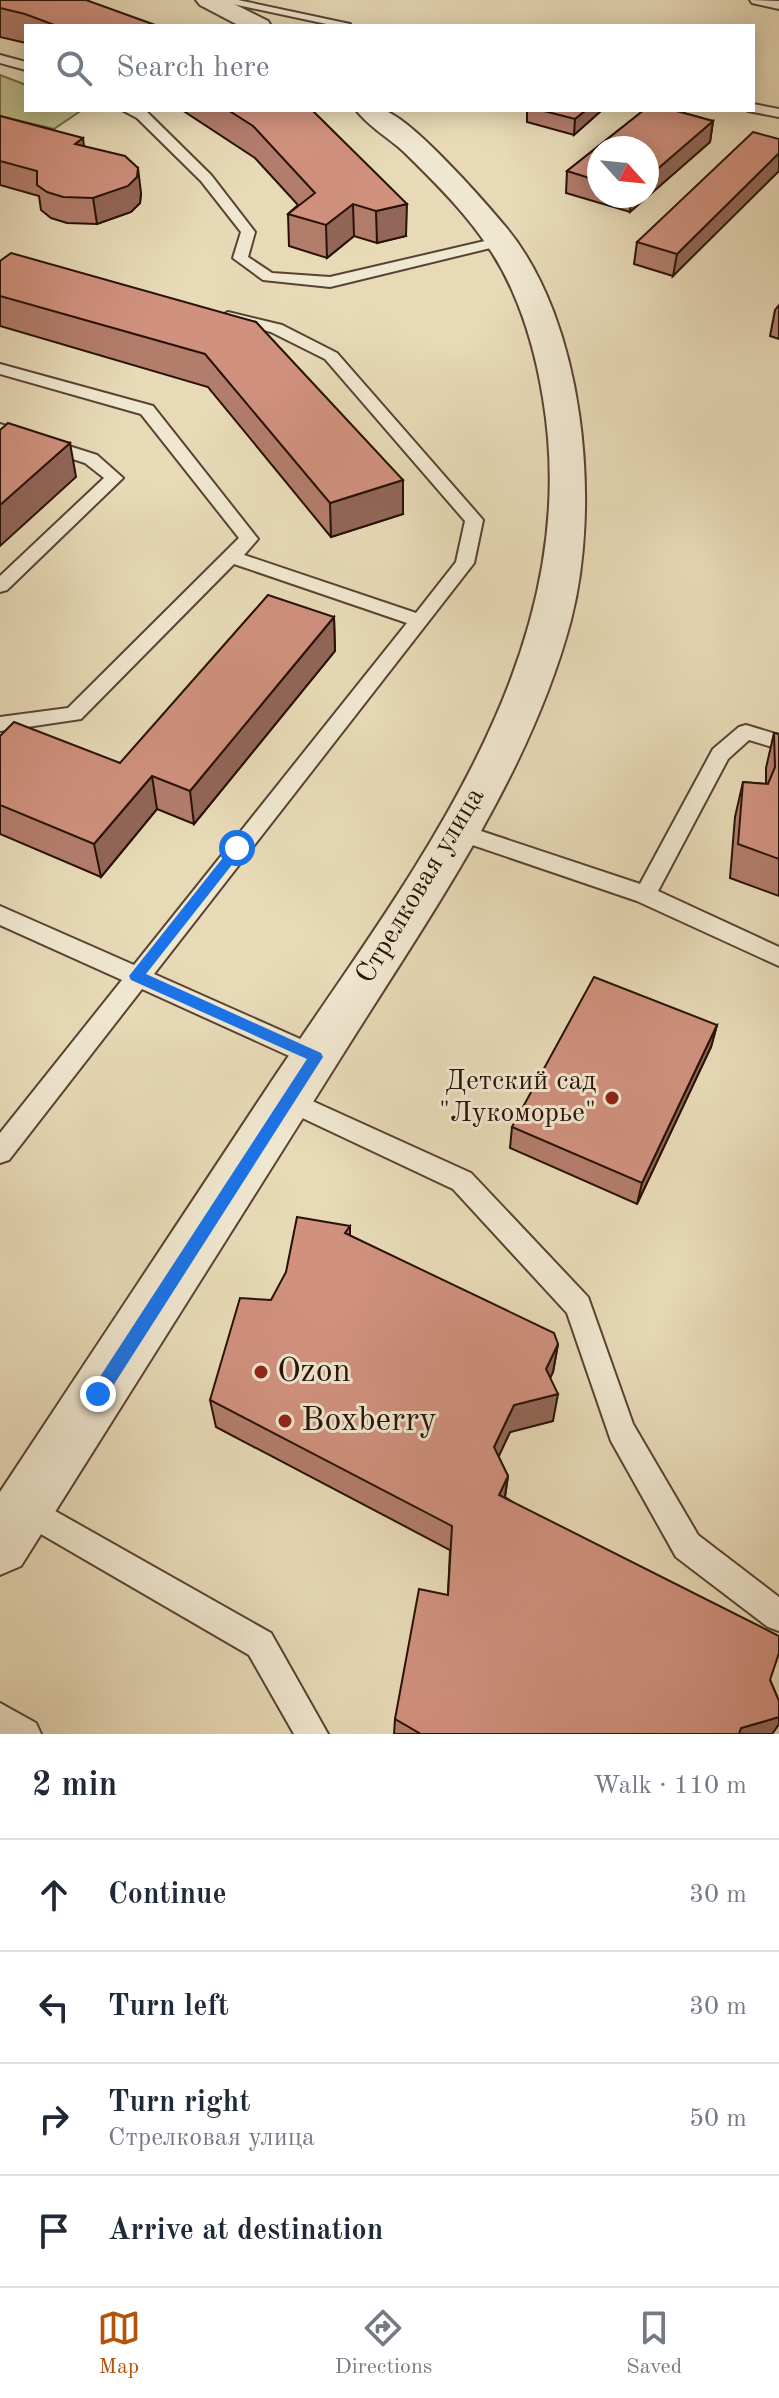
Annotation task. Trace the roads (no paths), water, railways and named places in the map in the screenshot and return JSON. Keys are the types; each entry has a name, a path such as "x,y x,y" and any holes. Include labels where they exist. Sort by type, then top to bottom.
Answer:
{"street":[{"path":"208,0 257,24"},
{"name":"Стрелковая улица","path":"12,1527 460,832 524,700 552,619 566,544 568,445 551,350 528,291 502,241 439,172 371,112"}],"lane":[{"path":"220,0 339,24"},
{"path":"756,0 779,5"},
{"path":"277,24 309,20 337,24"},
{"path":"0,59 24,65"},
{"path":"755,108 779,113"},
{"path":"134,112 142,115 206,178 248,232 240,258 268,277 330,282 502,241"},
{"path":"0,1152 465,563 474,520 331,356 276,328 215,314"},
{"path":"0,369 147,410 249,539 234,558 74,714 0,724"},
{"path":"0,429 91,459 114,478 0,586"},
{"path":"234,558 418,620"},
{"path":"645,895 720,754 746,732 779,742"},
{"path":"460,832 645,895 779,957"},
{"path":"0,915 316,1057"},
{"path":"288,1100 462,1181 578,1306 621,1431 687,1546 779,1616"},
{"path":"12,1527 260,1644 312,1734"},
{"path":"0,1719 25,1734"}],"place":[{"name":"Детский сад \"Лукоморье\"","path":"612,1098"},
{"name":"Ozon","path":"261,1372"},
{"name":"Boxberry","path":"285,1421"}]}
